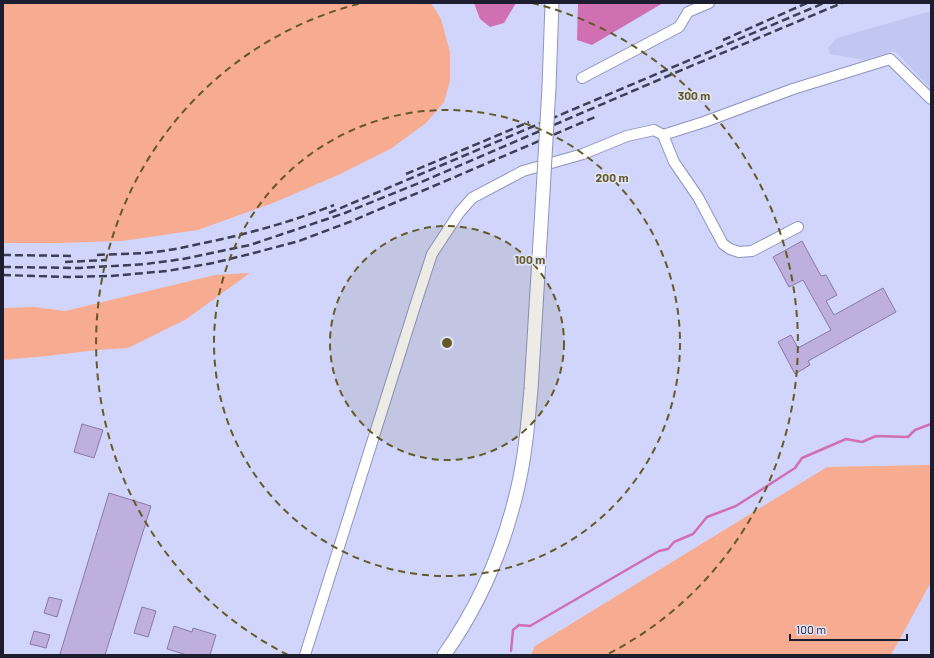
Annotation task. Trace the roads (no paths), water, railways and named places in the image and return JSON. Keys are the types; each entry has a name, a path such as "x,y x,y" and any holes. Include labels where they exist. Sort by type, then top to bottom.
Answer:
{"main road":[{"path":"444,655 470,614 485,585 509,523 517,490 527,428 531,389 549,87 552,3"}],"street":[{"path":"582,78 678,27 688,12 709,3"},
{"path":"663,135 704,122 793,89 890,59 931,98"},
{"path":"305,655 413,310 432,254 459,213 472,198 523,171 583,154 626,136 654,130 663,135 674,162 698,197 723,244 730,250 739,252 752,251 798,227"}],"waterway":[{"path":"511,651 513,630 519,625 530,626 659,551 668,549 674,542 693,534 707,517 736,506 795,468 802,458 846,439 862,442 876,436 908,437 915,430 931,424"}],"railway":[{"path":"723,40 807,3"},
{"path":"329,213 824,3"},
{"path":"3,267 80,268 146,264 183,259 250,245 345,213 419,183 842,3"},
{"path":"3,275 67,277 111,276 167,271 213,263 299,241 352,221 595,117"},
{"path":"406,174 529,122"},
{"path":"97,255 146,253 191,246 262,229 305,216 334,205"},
{"path":"3,255 75,256"},
{"path":"65,262 107,260"}]}
